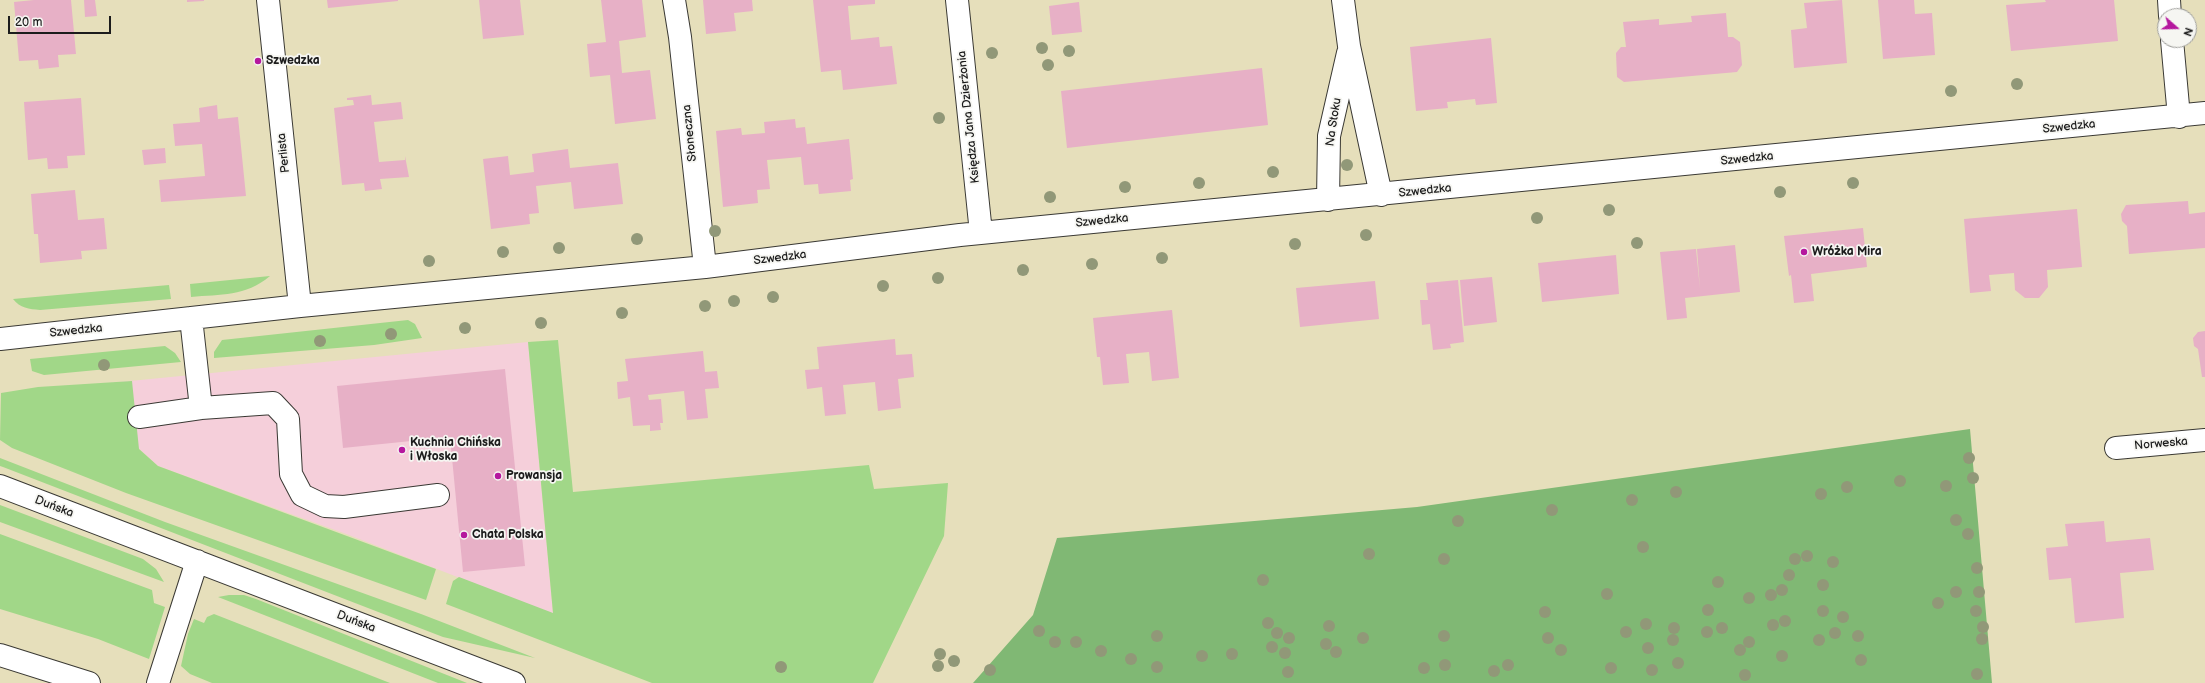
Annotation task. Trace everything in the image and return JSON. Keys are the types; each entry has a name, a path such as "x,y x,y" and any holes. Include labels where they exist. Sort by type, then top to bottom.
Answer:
{"street":[{"name":"Perlista","path":"268,0 300,306"},
{"name":"Słoneczna","path":"674,0 680,37 705,267"},
{"name":"Księdza Jana Dzierżonia","path":"956,0 981,233"},
{"name":"Na Stoku","path":"1343,0 1349,46 1381,195"},
{"name":"Na Stoku","path":"1328,200 1329,136 1349,46"},
{"path":"2173,48 2179,117"},
{"name":"Szwedzka","path":"0,339 300,306 705,267 981,233 2179,117 2205,113"},
{"path":"191,318 201,408"},
{"path":"139,417 201,408 273,403 288,419 291,474 302,496 325,506 344,507 438,494"},
{"name":"Norweska","path":"2116,448 2205,440"},
{"name":"Duńska","path":"0,486 514,683"},
{"path":"158,683 197,561"},
{"path":"0,655 89,683"}],"shaded area":[{"path":"528,342 553,614 349,535 158,466 96,409 79,386"}],"green space":[{"path":"270,276 261,283 242,291 223,295 191,297 190,284"},
{"path":"169,285 171,299 40,310 22,306 13,299"},
{"path":"408,320 415,324 422,338 374,345 214,358 214,352 222,340"},
{"path":"558,340 573,492 869,465 874,489 948,483 944,536 873,683 652,683 446,604 453,581 459,577 553,613 528,342"},
{"path":"165,346 175,353 181,362 44,375 32,371 30,359"},
{"path":"132,381 139,449 158,466 436,569 426,600 126,493 12,448 0,440 1,393 38,387"},
{"path":"1970,429 1992,683 973,683 1033,615 1057,538 1417,507"},
{"path":"0,458 165,522 421,614 535,658 443,637 0,466"},
{"path":"0,505 143,559 156,569 164,582 0,522"},
{"path":"0,534 152,590 154,603 165,607 149,659 98,639 0,609"},
{"path":"244,595 256,599 467,683 438,683 218,597"},
{"path":"214,614 390,683 212,683 190,674 181,666 188,634 194,619 204,623 207,617"}],"building":[{"path":"34,0 71,0 76,54 58,55 59,67 39,69 38,60 19,61 14,2"},
{"path":"84,0 95,0 97,16 85,17"},
{"path":"187,0 204,0 204,1 187,2"},
{"path":"327,0 398,0 398,1 328,8"},
{"path":"479,0 520,0 524,35 483,39"},
{"path":"601,0 642,0 646,37 619,41 622,73 650,70 656,119 615,124 610,75 590,77 587,44 606,42"},
{"path":"703,0 752,0 753,11 734,13 736,31 706,34"},
{"path":"813,0 875,0 875,4 848,6 851,40 879,37 880,47 892,46 897,84 843,90 841,70 821,72"},
{"path":"1842,0 1847,63 1794,68 1791,30 1807,28 1804,3"},
{"path":"1878,0 1914,0 1915,14 1932,13 1935,55 1883,59"},
{"path":"2045,0 2114,0 2118,41 2011,51 2006,5 2046,2"},
{"path":"1079,2 1082,32 1052,35 1049,6"},
{"path":"1726,13 1728,37 1733,37 1740,42 1742,65 1737,72 1624,82 1617,77 1616,53 1621,47 1626,47 1623,22 1659,19 1659,25 1692,22 1691,16"},
{"path":"1491,38 1497,103 1476,105 1475,99 1447,102 1448,108 1416,111 1410,47"},
{"path":"1262,68 1268,125 1067,148 1061,91"},
{"path":"371,95 372,105 401,102 403,119 374,122 379,162 405,160 405,156 409,177 380,179 382,189 365,191 364,183 342,185 334,108 354,105 353,100 347,100 347,98"},
{"path":"81,98 85,155 67,156 68,168 48,169 47,158 28,160 24,102"},
{"path":"217,105 218,119 238,117 246,196 161,202 159,180 205,176 202,144 175,146 173,124 200,122 199,108"},
{"path":"795,119 796,128 805,127 807,144 849,139 853,179 850,180 851,191 819,194 818,184 804,185 801,157 767,160 770,189 757,190 758,203 723,207 716,131 741,128 742,135 765,133 764,122"},
{"path":"165,148 166,163 144,165 142,150"},
{"path":"568,149 570,168 618,163 623,204 574,209 571,182 536,186 539,213 529,214 530,224 491,229 483,159 508,156 510,175 534,172 532,154"},
{"path":"75,190 78,220 104,218 107,249 81,251 82,259 40,263 38,234 34,234 31,194"},
{"path":"2188,201 2189,214 2205,212 2205,248 2129,254 2127,226 2122,221 2121,214 2126,205"},
{"path":"2077,209 2082,267 2047,270 2048,287 2039,298 2025,298 2015,290 2014,273 1989,275 1991,291 1970,293 1964,219"},
{"path":"1863,228 1867,267 1811,274 1814,301 1794,303 1784,236"},
{"path":"1735,245 1740,292 1685,298 1687,318 1667,320 1660,252 1696,249 1700,289 1697,249"},
{"path":"1616,255 1619,294 1542,302 1538,263"},
{"path":"1492,277 1497,322 1464,326 1460,280"},
{"path":"1458,280 1464,342 1450,344 1451,348 1433,350 1430,324 1422,325 1420,300 1428,300 1426,283"},
{"path":"1375,281 1379,319 1300,327 1296,288"},
{"path":"1172,310 1179,378 1152,381 1149,352 1126,354 1129,383 1103,385 1100,357 1097,357 1093,318"},
{"path":"2205,331 2205,377 2202,377 2198,349 2194,346 2193,338 2198,332"},
{"path":"895,339 896,355 912,354 914,377 898,379 901,408 878,411 875,382 843,385 846,414 825,416 822,387 807,389 805,370 819,369 817,347"},
{"path":"703,351 705,372 717,371 719,388 705,389 708,418 687,420 684,391 648,395 649,400 661,399 663,423 660,423 661,430 650,431 650,425 633,426 630,397 618,399 617,382 628,381 625,359"},
{"path":"505,369 525,566 463,572 450,437 343,448 337,386"},
{"path":"2104,521 2106,542 2150,538 2154,570 2120,573 2124,618 2075,623 2071,578 2049,580 2046,548 2068,546 2065,524"}],"place":[{"name":"Szwedzka","path":"258,61"},
{"name":"Wróżka Mira","path":"1804,252"},
{"name":"Kuchnia Chińska i Włoska","path":"402,450"},
{"name":"Prowansja","path":"498,476"},
{"name":"Chata Polska","path":"464,535"}]}
